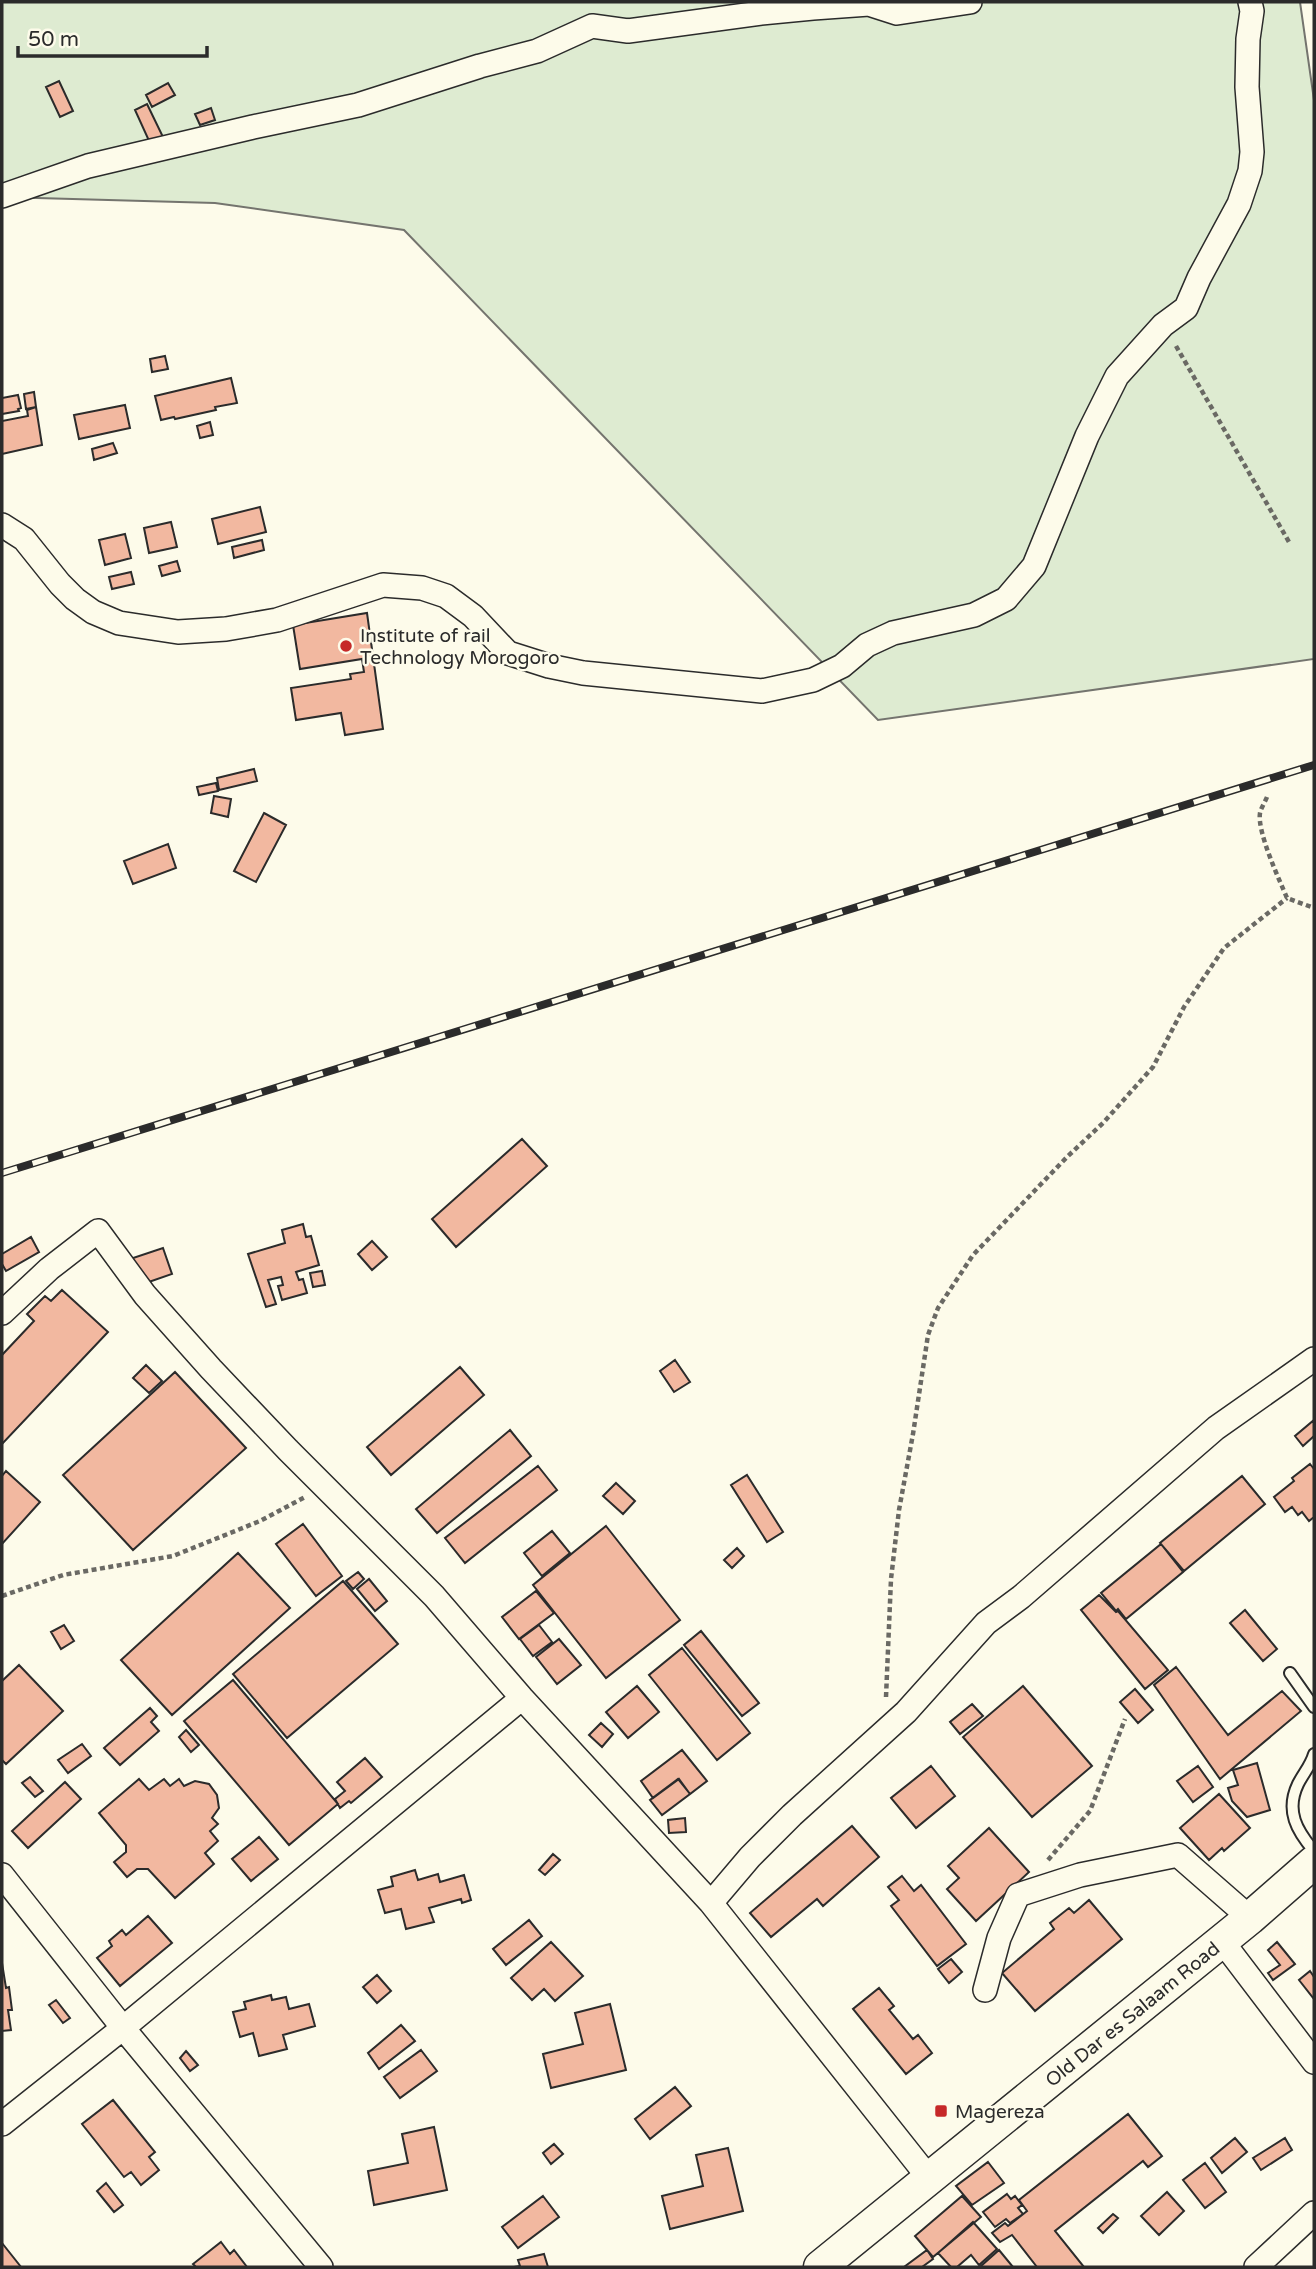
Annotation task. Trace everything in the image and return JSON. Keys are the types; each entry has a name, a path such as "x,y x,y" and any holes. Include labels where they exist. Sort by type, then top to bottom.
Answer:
{"main road":[{"name":"Old Dar es Salaam Road","path":"820,2267 1222,1941 1314,1862"}],"street":[{"path":"2,196 88,166 358,105 480,65 537,51 592,26 628,31 814,8 869,4 897,13 970,2"},
{"path":"2,525 24,539 75,599 93,612 119,623 178,632 226,629 277,621 383,585 422,588 446,596 473,616 508,653 549,666 583,673 762,691 813,680 842,666 867,645 893,633 974,615 1006,599 1034,566 1087,436 1117,376 1163,325 1186,308 1239,204 1250,171 1252,152 1247,87 1251,2"},
{"path":"2,1313 49,1269 98,1231 145,1295 221,1380 434,1596 522,1698 711,1903 929,2178"},
{"path":"711,1903 750,1857 906,1712 986,1623 1021,1597 1216,1428 1314,1359"},
{"path":"2,2124 123,2028 522,1698"},
{"path":"985,1990 999,1938 1018,1895 1080,1875 1178,1855 1250,1918"},
{"path":"2,1875 123,2028 321,2267"},
{"path":"1222,1941 1314,2062"},
{"path":"1256,2267 1314,2213"}],"lane":[{"path":"1290,1673 1314,1707"},
{"path":"1314,1754 1297,1786 1292,1814 1298,1831 1314,1851"}],"path":[{"path":"1163,325 1289,542"},
{"path":"1267,797 1260,813 1262,825 1268,852 1287,898 1314,908"},
{"path":"877,1737 888,1688 891,1579 899,1510 928,1335 939,1308 972,1255 1103,1123 1153,1067 1184,1007 1224,948 1287,898"},
{"path":"2,1596 63,1575 173,1556 260,1521 325,1487"},
{"path":"1018,1895 1090,1811 1125,1719"}],"green space":[{"path":"2,2 1300,2 1314,100 1314,659 878,720 404,230 215,203 2,197"}],"building":[{"path":"59,81 73,111 60,117 46,87"},
{"path":"168,83 175,95 152,107 146,95"},
{"path":"147,104 163,137 150,143 135,110"},
{"path":"211,108 215,120 200,125 195,114"},
{"path":"165,356 168,369 152,372 150,359"},
{"path":"231,378 237,403 215,407 216,410 161,420 155,396"},
{"path":"34,392 36,407 26,409 24,394"},
{"path":"18,395 21,408 19,411 2,414 2,398"},
{"path":"125,405 130,428 79,439 74,415"},
{"path":"36,407 42,445 2,454 2,421 28,416 27,410"},
{"path":"210,422 213,435 200,438 197,426"},
{"path":"113,443 117,453 94,460 92,449"},
{"path":"260,507 266,532 218,544 212,519"},
{"path":"171,522 177,547 149,553 144,528"},
{"path":"125,534 131,558 105,565 99,540"},
{"path":"262,540 264,550 234,558 232,547"},
{"path":"177,561 180,571 162,576 159,566"},
{"path":"131,572 134,584 112,589 109,577"},
{"path":"367,613 383,729 345,735 341,713 296,720 291,688 351,679 350,674 364,672 362,659 300,669 293,625"},
{"path":"254,769 257,781 219,790 217,778"},
{"path":"216,783 218,791 199,795 197,787"},
{"path":"214,796 231,799 228,817 211,813"},
{"path":"264,813 286,825 256,882 234,871"},
{"path":"168,844 176,868 133,884 124,861"},
{"path":"522,1139 547,1166 456,1247 432,1219"},
{"path":"303,1224 306,1237 311,1236 319,1265 296,1272 299,1280 303,1279 307,1293 282,1300 278,1286 283,1285 281,1277 268,1280 276,1304 266,1307 248,1254 285,1243 282,1230"},
{"path":"31,1237 39,1252 6,1271 2,1264 2,1254"},
{"path":"372,1241 387,1257 372,1270 358,1254"},
{"path":"163,1248 172,1274 143,1284 127,1260"},
{"path":"322,1271 325,1285 313,1287 310,1273"},
{"path":"62,1290 108,1332 2,1444 2,1355 34,1321 27,1314 45,1296 51,1301"},
{"path":"675,1360 690,1382 674,1392 660,1371"},
{"path":"146,1365 162,1381 149,1393 133,1378"},
{"path":"460,1367 484,1395 391,1475 367,1447"},
{"path":"175,1372 246,1448 133,1550 63,1475"},
{"path":"1314,1420 1314,1436 1303,1446 1295,1436"},
{"path":"510,1430 531,1456 437,1533 416,1509"},
{"path":"1310,1464 1314,1469 1314,1517 1309,1521 1302,1512 1298,1515 1292,1507 1285,1512 1274,1497"},
{"path":"538,1466 557,1490 465,1563 445,1538"},
{"path":"6,1471 40,1502 2,1544 2,1476"},
{"path":"747,1475 783,1532 767,1542 731,1485"},
{"path":"1242,1476 1265,1504 1184,1571 1160,1543"},
{"path":"616,1483 635,1501 623,1514 603,1496"},
{"path":"303,1524 342,1576 316,1596 276,1544"},
{"path":"606,1526 680,1620 606,1678 533,1585"},
{"path":"552,1531 570,1553 542,1576 524,1553"},
{"path":"1161,1544 1183,1572 1126,1619 1101,1593"},
{"path":"737,1548 744,1556 732,1568 724,1560"},
{"path":"238,1553 290,1608 172,1715 121,1660"},
{"path":"358,1572 364,1579 353,1589 346,1581"},
{"path":"369,1579 387,1601 375,1611 357,1589"},
{"path":"343,1581 398,1644 287,1738 233,1674"},
{"path":"536,1591 554,1613 519,1639 502,1617"},
{"path":"1099,1595 1118,1611 1168,1670 1145,1689 1081,1610"},
{"path":"1245,1610 1277,1649 1263,1661 1230,1623"},
{"path":"64,1625 74,1641 61,1649 51,1632"},
{"path":"539,1625 552,1642 533,1656 520,1639"},
{"path":"701,1631 759,1703 742,1716 684,1645"},
{"path":"559,1639 581,1665 557,1684 536,1657"},
{"path":"682,1648 750,1733 717,1760 649,1675"},
{"path":"19,1665 63,1711 6,1764 2,1760 2,1681"},
{"path":"1176,1667 1228,1735 1282,1691 1301,1711 1220,1779 1154,1685"},
{"path":"233,1680 338,1804 289,1845 184,1721"},
{"path":"637,1686 659,1712 628,1738 606,1712"},
{"path":"1023,1686 1092,1766 1032,1817 963,1737"},
{"path":"1135,1689 1153,1710 1138,1723 1120,1702"},
{"path":"972,1704 983,1716 960,1734 950,1722"},
{"path":"150,1708 157,1716 151,1722 159,1731 120,1765 104,1748"},
{"path":"601,1723 613,1734 602,1747 589,1735"},
{"path":"186,1730 199,1745 191,1752 179,1737"},
{"path":"82,1744 91,1756 68,1773 58,1760"},
{"path":"682,1750 707,1781 690,1794 679,1779 653,1798 641,1781"},
{"path":"365,1758 382,1777 351,1803 349,1801 340,1808 335,1799 345,1791 337,1782"},
{"path":"1257,1763 1270,1810 1247,1817 1232,1801 1228,1788 1238,1785 1233,1770"},
{"path":"931,1766 955,1796 916,1828 891,1798"},
{"path":"1198,1766 1213,1787 1193,1802 1177,1781"},
{"path":"30,1777 43,1791 35,1797 22,1783"},
{"path":"139,1779 149,1790 164,1779 170,1786 179,1779 184,1786 195,1781 209,1784 217,1795 219,1808 212,1818 218,1824 210,1831 218,1841 205,1853 214,1864 175,1898 148,1869 137,1869 127,1877 114,1862 126,1852 126,1845 99,1813"},
{"path":"678,1779 690,1794 662,1815 650,1800"},
{"path":"65,1782 81,1799 28,1848 12,1831"},
{"path":"1219,1794 1250,1828 1224,1851 1222,1848 1209,1860 1180,1828"},
{"path":"685,1818 686,1832 669,1833 668,1820"},
{"path":"852,1826 879,1857 823,1906 817,1899 771,1937 750,1913"},
{"path":"989,1828 1029,1872 976,1921 947,1889 959,1878 948,1866"},
{"path":"259,1837 278,1859 251,1881 232,1859"},
{"path":"553,1854 560,1860 545,1875 539,1870"},
{"path":"415,1870 418,1880 438,1874 440,1882 464,1875 471,1900 462,1903 461,1899 429,1908 434,1922 406,1929 401,1909 385,1913 378,1890 393,1886 391,1877"},
{"path":"902,1876 914,1891 921,1885 966,1944 937,1966 891,1906 899,1900 888,1887"},
{"path":"1089,1900 1122,1939 1035,2011 1002,1973 1054,1929 1050,1923 1069,1908 1074,1913"},
{"path":"148,1916 172,1943 120,1986 97,1958 112,1946 109,1941 122,1930 126,1935"},
{"path":"529,1920 542,1936 506,1965 493,1949"},
{"path":"551,1942 583,1976 555,2001 544,1989 532,2000 511,1978"},
{"path":"1277,1942 1295,1964 1273,1980 1268,1973 1280,1965 1268,1950"},
{"path":"951,1959 962,1972 949,1983 938,1969"},
{"path":"2,1963 12,2010 8,2010 11,2030 2,2031"},
{"path":"1310,1971 1314,1977 1314,1999 1299,1980"},
{"path":"377,1975 391,1991 377,2003 363,1987"},
{"path":"879,1988 894,2006 889,2010 913,2039 918,2035 932,2053 906,2074 853,2009"},
{"path":"271,1995 272,2000 286,1997 289,2009 309,2004 315,2026 283,2035 287,2049 259,2056 253,2033 240,2037 233,2012 246,2009 244,2002"},
{"path":"56,2000 70,2018 63,2023 49,2005"},
{"path":"610,2004 626,2070 551,2088 543,2054 583,2044 575,2013"},
{"path":"401,2025 415,2041 379,2069 368,2053"},
{"path":"421,2050 437,2071 400,2098 384,2077"},
{"path":"186,2051 198,2065 190,2071 180,2058"},
{"path":"675,2087 691,2106 650,2139 635,2119"},
{"path":"113,2100 155,2152 149,2157 159,2170 141,2185 131,2172 124,2177 82,2124"},
{"path":"1128,2114 1162,2156 1148,2167 1143,2161 1055,2231 1084,2267 1037,2267 1012,2235 1000,2242 992,2233 1005,2223 1008,2226 1027,2211 1019,2200"},
{"path":"434,2127 447,2190 374,2205 368,2171 408,2163 402,2134"},
{"path":"1235,2138 1247,2152 1222,2173 1211,2158"},
{"path":"1285,2138 1292,2150 1261,2170 1253,2158"},
{"path":"554,2144 563,2154 551,2164 543,2153"},
{"path":"728,2148 743,2211 670,2229 662,2196 703,2186 696,2155"},
{"path":"988,2162 1004,2183 972,2205 956,2186"},
{"path":"1205,2163 1226,2192 1205,2208 1183,2180"},
{"path":"106,2183 123,2205 114,2212 97,2191"},
{"path":"1167,2192 1184,2211 1159,2235 1141,2216"},
{"path":"1007,2194 1011,2199 1015,2196 1022,2205 1018,2208 1023,2214 1010,2223 1006,2219 995,2227 983,2212"},
{"path":"543,2196 559,2217 518,2248 502,2227"},
{"path":"962,2196 981,2217 933,2257 915,2236"},
{"path":"1113,2214 1118,2218 1103,2233 1098,2228"},
{"path":"973,2222 997,2249 979,2265 971,2255 957,2267 951,2267 938,2253"},
{"path":"221,2242 230,2254 234,2250 247,2267 196,2267 193,2264"},
{"path":"2,2243 21,2267 2,2267"},
{"path":"927,2250 933,2259 922,2267 904,2267"},
{"path":"999,2250 1013,2267 981,2266"},
{"path":"544,2254 548,2267 514,2267 520,2266 518,2260"}],"railway":[{"path":"2,1173 1314,765"}],"place":[{"name":"Institute of rail Technology Morogoro","path":"346,646"},
{"name":"Magereza","path":"941,2111"}]}
